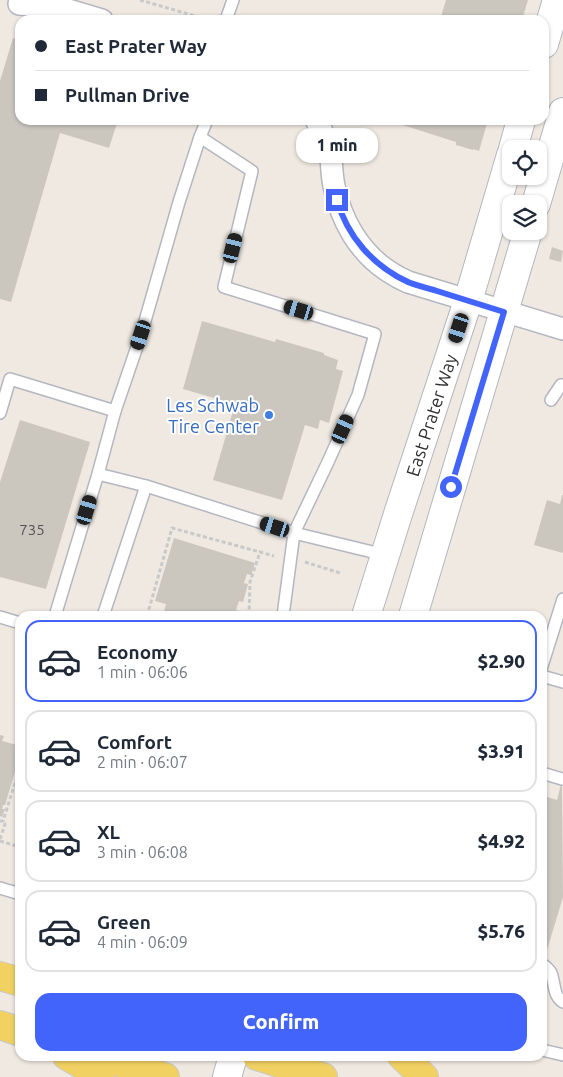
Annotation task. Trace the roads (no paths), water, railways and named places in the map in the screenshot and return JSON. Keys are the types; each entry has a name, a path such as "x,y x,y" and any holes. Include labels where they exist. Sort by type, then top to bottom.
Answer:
{"main road":[{"path":"549,27 557,0"},
{"path":"539,195 563,112"},
{"path":"516,140 520,125"},
{"name":"East Prater Way","path":"368,611 468,301 502,185"},
{"path":"414,611 525,240"},
{"path":"0,976 15,980"},
{"path":"0,1025 15,1030"},
{"path":"76,1061 100,1077"},
{"path":"115,1061 165,1077"},
{"path":"227,1077 232,1061"},
{"path":"407,1061 424,1077"},
{"path":"274,1063 323,1077"}],"street":[{"path":"13,2 58,4 88,15"},
{"path":"319,125 330,153 334,186 341,214 352,235 369,256 388,271 408,282 563,329"}],"lane":[{"path":"228,15 233,0"},
{"path":"57,611 115,411 141,335 205,125"},
{"path":"200,137 252,171 224,287 375,334 358,395 294,533 284,611"},
{"path":"0,412 10,379 115,411"},
{"path":"551,400 561,385 563,385"},
{"path":"98,474 146,486 294,533 385,555"},
{"path":"105,611 146,486"},
{"path":"547,650 563,599"},
{"path":"1,621 15,622"},
{"path":"547,677 563,682"},
{"path":"547,774 562,779"},
{"path":"0,888 15,892"},
{"path":"547,969 550,972 555,992 560,1001 563,1002"},
{"path":"547,1051 563,1055"}],"place":[{"name":"Les Schwab Tire Center","path":"269,415"}]}
